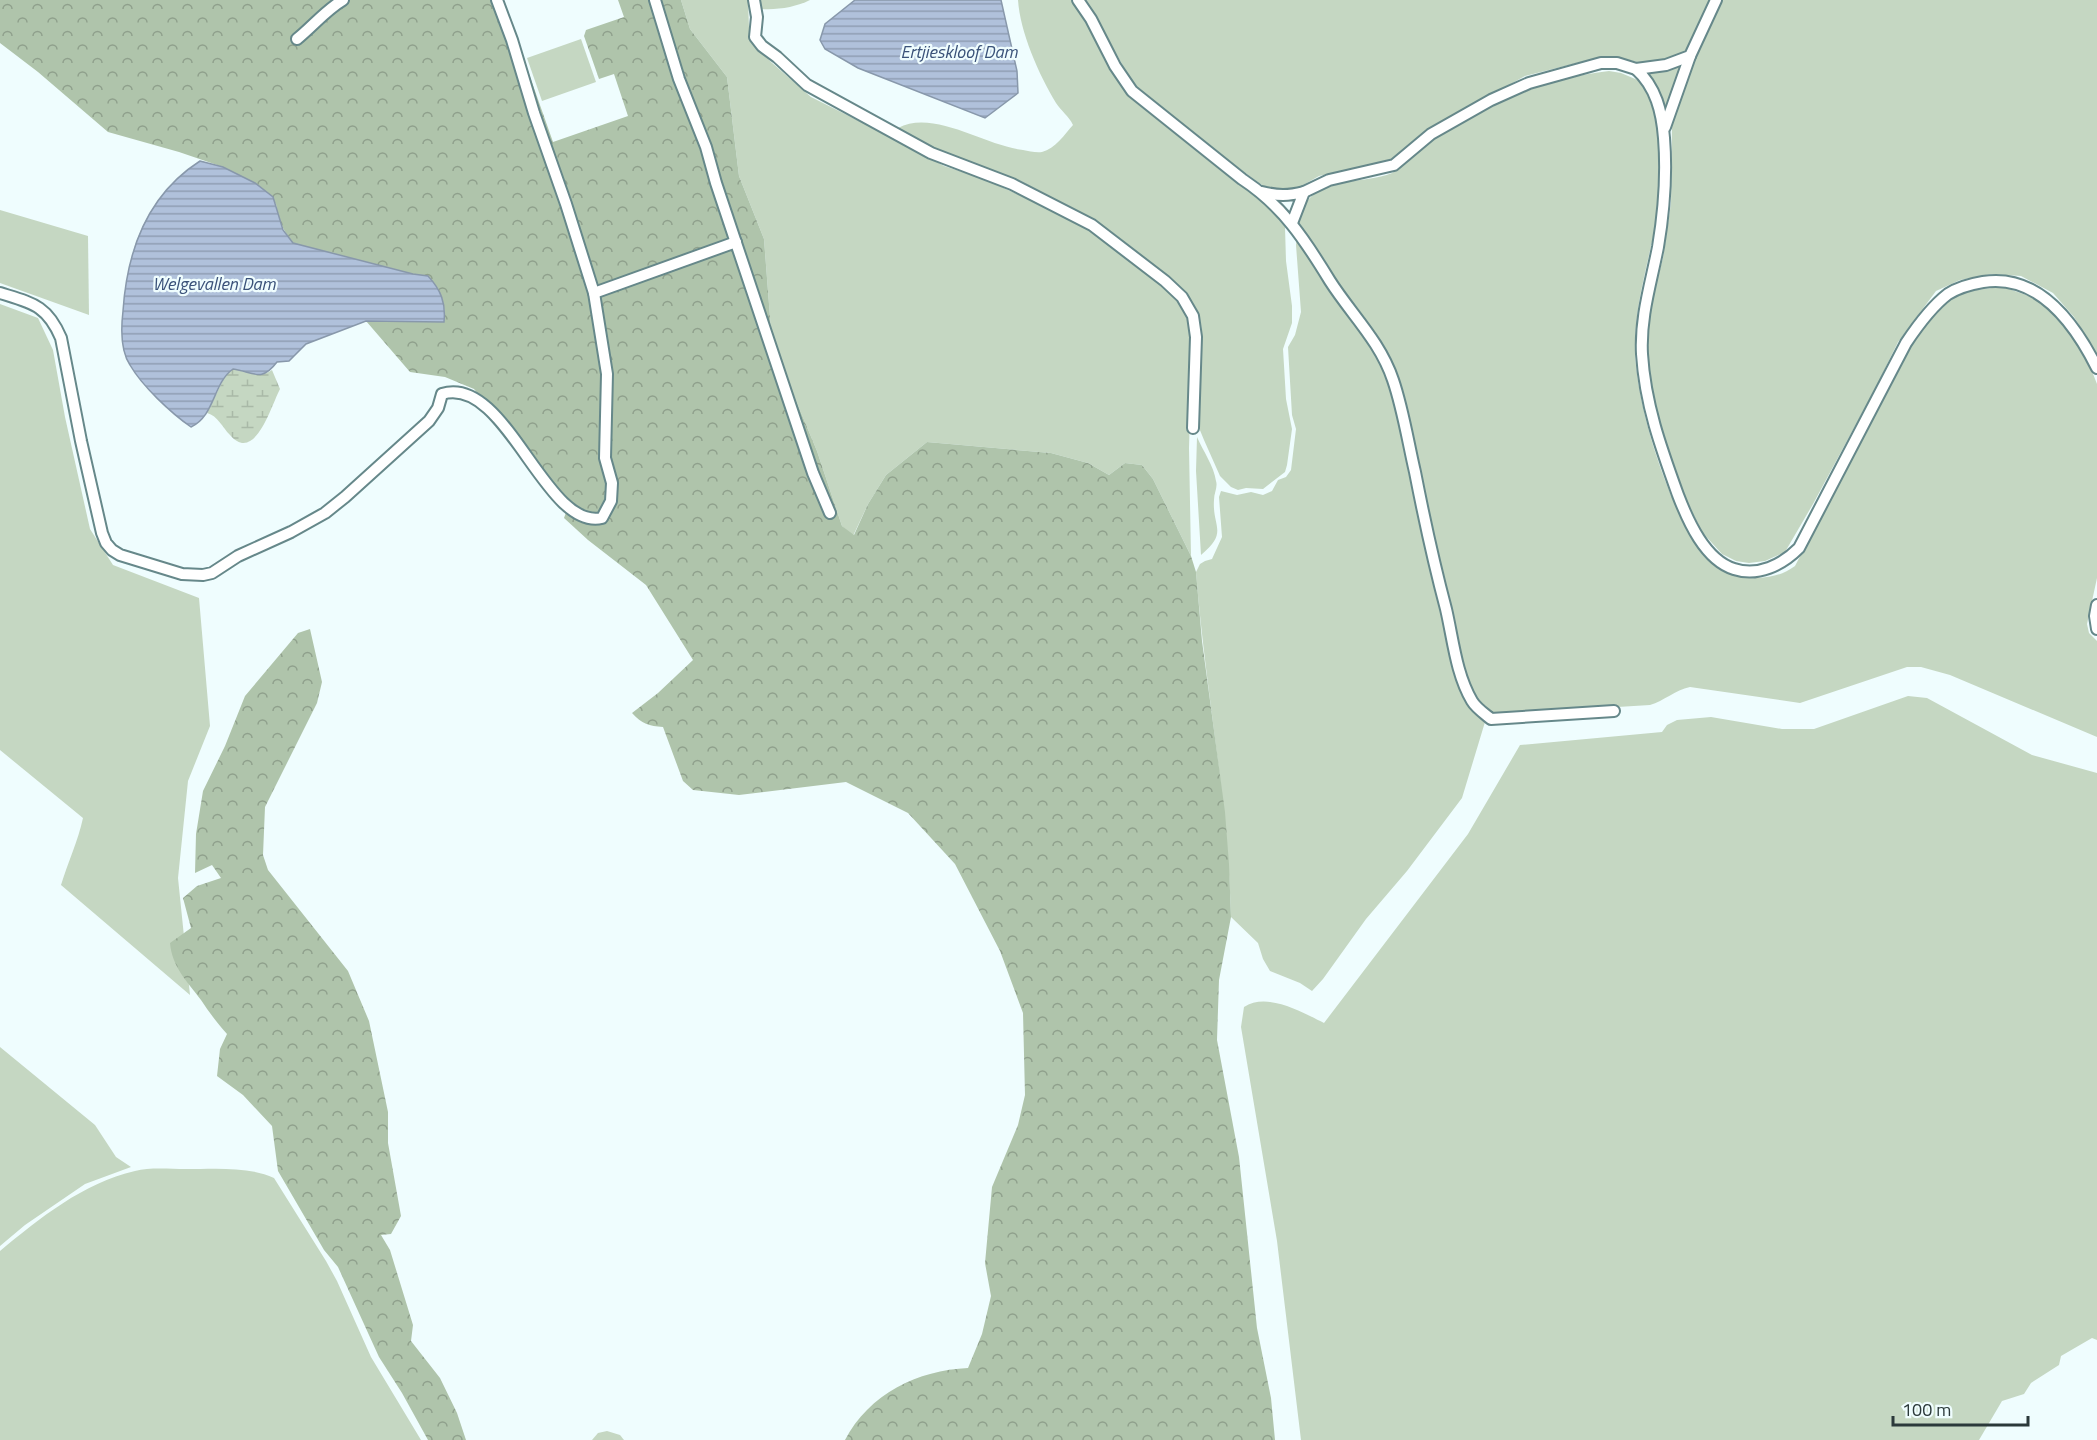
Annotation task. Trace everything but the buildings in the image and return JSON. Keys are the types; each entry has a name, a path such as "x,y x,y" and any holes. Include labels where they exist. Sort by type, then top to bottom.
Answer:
{"street":[{"path":"297,39 318,22 329,8 343,0"},
{"path":"0,292 40,308 51,317 57,326 102,533 112,550 131,560 182,574 212,573 228,561 301,527 333,507 429,421 438,408 442,394 451,392 463,393 480,400 491,410 544,480 581,517 592,520 602,518 611,501 612,483 605,458 607,374 594,293 497,0"},
{"path":"656,0 679,79 706,147 813,473 830,513"},
{"path":"754,0 757,17 756,37 762,46 807,86 931,153 1012,184 1092,225 1165,281 1182,297 1193,316 1196,337 1192,428"},
{"path":"1078,0 1091,19 1115,66 1132,91 1242,180 1259,191 1292,223 1381,352 1393,380 1408,439 1430,549 1462,680 1473,703 1491,719 1614,711"},
{"path":"1663,130 1690,57 1716,0"},
{"path":"1636,69 1666,65 1690,57"},
{"path":"1259,191 1277,196 1289,196 1304,192 1329,180 1394,165 1431,134 1491,100 1529,83 1601,63 1617,63 1636,69 1653,89 1662,120 1666,162 1665,198 1658,247 1643,315 1642,353 1646,389 1654,428 1684,511 1704,545 1719,561 1731,568 1752,571 1768,569 1787,560 1799,548 1906,343 1926,315 1949,293 1967,285 1995,280 2027,287 2045,298 2063,316 2086,347 2097,368"},
{"path":"1292,223 1304,192"},
{"path":"594,293 736,242"},
{"path":"2097,605 2095,616 2097,629"}],"green space":[{"path":"0,0 503,0 553,142 628,116 614,74 599,79 584,36 586,30 624,17 618,0 681,0 690,29 727,77 739,176 764,239 772,343 817,451 842,526 854,535 868,504 886,475 927,442 1051,453 1088,463 1109,475 1125,463 1142,465 1153,479 1191,556 1196,572 1202,641 1225,812 1229,864 1231,917 1219,980 1217,1040 1239,1157 1257,1328 1271,1398 1275,1440 845,1440 867,1410 897,1388 931,1374 968,1368 982,1334 991,1296 985,1263 992,1187 1018,1125 1025,1095 1023,1013 1000,951 955,864 908,813 846,782 739,795 693,790 683,781 663,727 646,724 632,713 658,693 693,660 646,585 588,540 564,518 569,504 474,389 445,377 410,372 366,321 444,322 442,297 428,276 293,243 282,225 276,204 223,167 108,132 0,43"},
{"path":"681,0 748,0 749,28 756,46 811,97 944,166 984,179 1068,217 1106,241 1170,291 1187,315 1192,345 1189,448 1191,556 1153,479 1142,465 1125,463 1109,475 1088,463 1051,453 927,442 886,475 868,504 853,536 842,526 817,451 772,343 764,239 739,176 727,77 690,29"},
{"path":"759,0 810,0 793,6 762,9"},
{"path":"1018,0 1071,0 1089,28 1104,59 1132,98 1255,195 1273,211 1285,227 1292,323 1283,349 1286,399 1292,429 1285,472 1263,489 1238,490 1231,487 1220,476 1197,423 1201,323 1189,299 1169,278 1112,232 1021,181 942,153 898,132 898,128 912,123 927,123 960,130 1008,147 1037,152 1051,148 1063,137 1073,125 1056,103 1037,67 1022,26"},
{"path":"1083,0 1711,0 1689,49 1680,55 1646,64 1616,57 1597,58 1525,76 1437,125 1389,161 1319,176 1298,188 1278,191 1265,187 1248,175 1141,94"},
{"path":"1722,0 2097,0 2097,354 2074,317 2053,293 2021,276 1991,274 1960,280 1936,291 1898,342 1876,387 1785,552 1765,561 1749,563 1736,561 1722,554 1702,532 1686,499 1665,443 1653,398 1647,345 1649,311 1663,258 1671,203 1672,123 1687,77"},
{"path":"581,39 596,82 542,101 527,58"},
{"path":"1684,64 1666,114 1655,83 1645,71 1672,69"},
{"path":"1609,71 1640,81 1652,107 1659,134 1660,198 1639,302 1635,335 1637,375 1642,403 1660,467 1673,499 1702,550 1722,570 1737,576 1757,578 1777,575 1795,566 1912,343 1948,299 1961,292 2006,288 2038,299 2066,328 2086,356 2097,384 2097,578 2087,624 2089,633 2097,641 2097,737 1950,675 1921,667 1907,667 1800,703 1690,687 1650,705 1503,714 1488,711 1479,704 1467,679 1384,351 1370,326 1350,302 1324,259 1298,223 1299,218 1304,206 1321,189 1392,173 1434,138 1496,104 1540,86 1586,74"},
{"path":"0,210 88,236 89,315 0,283"},
{"path":"1297,234 1377,355 1389,381 1398,412 1419,520 1460,690 1468,705 1485,722 1462,798 1312,991 1300,983 1270,971 1258,943 1231,917 1226,830 1196,572 1200,564 1212,559 1222,537 1219,497 1221,491 1237,495 1251,492 1263,495 1272,491 1278,480 1286,477 1291,470 1296,429 1292,415 1288,347 1295,335 1301,312"},
{"path":"0,304 38,318 53,350 65,417 90,529 113,565 199,598 210,726 188,781 178,878 190,995 61,885 83,818 0,750"},
{"path":"233,369 258,374 272,370 280,389 261,429 254,438 247,442 239,442 217,419 207,413 226,374"},
{"path":"1197,437 1211,464 1216,483 1214,509 1217,535 1210,547 1201,555 1196,471"},
{"path":"310,629 322,682 317,703 265,807 263,855 268,870 348,971 369,1021 388,1112 388,1143 401,1216 391,1234 381,1235 390,1250 413,1325 411,1341 440,1378 457,1413 466,1440 428,1440 379,1357 338,1267 324,1250 278,1171 272,1126 243,1095 217,1076 220,1049 227,1034 181,973 171,952 170,943 191,928 183,898 197,886 221,878 212,865 195,873 196,834 203,791 225,746 245,696 298,633"},
{"path":"1908,696 1927,698 2032,755 2097,773 2097,1340 2092,1338 2061,1356 2059,1365 2031,1383 2024,1394 2002,1401 1979,1440 1301,1440 1277,1241 1241,1027 1244,1007 1263,1002 1284,1005 1324,1023 1468,834 1520,745 1662,732 1667,725 1677,720 1711,717 1782,729 1814,729"},
{"path":"0,1047 95,1125 116,1157 131,1167 85,1184 25,1225 0,1246"},
{"path":"153,1169 242,1170 274,1178 326,1261 371,1357 421,1440 0,1440 0,1251 63,1203 116,1177"},
{"path":"607,1431 620,1435 624,1440 592,1440 598,1433"}],"water":[{"name":"Ertjieskloof Dam","path":"855,0 1001,0 1017,71 1018,93 985,118 858,68 825,49 820,40 825,24"},
{"name":"Welgevallen Dam","path":"200,161 223,167 255,183 273,197 283,230 293,243 428,276 442,297 444,322 366,321 306,344 289,361 277,362 262,374 233,369 221,382 205,415 191,427 157,399 135,373 124,353 122,324 129,267 143,226 153,207 166,190"}]}
